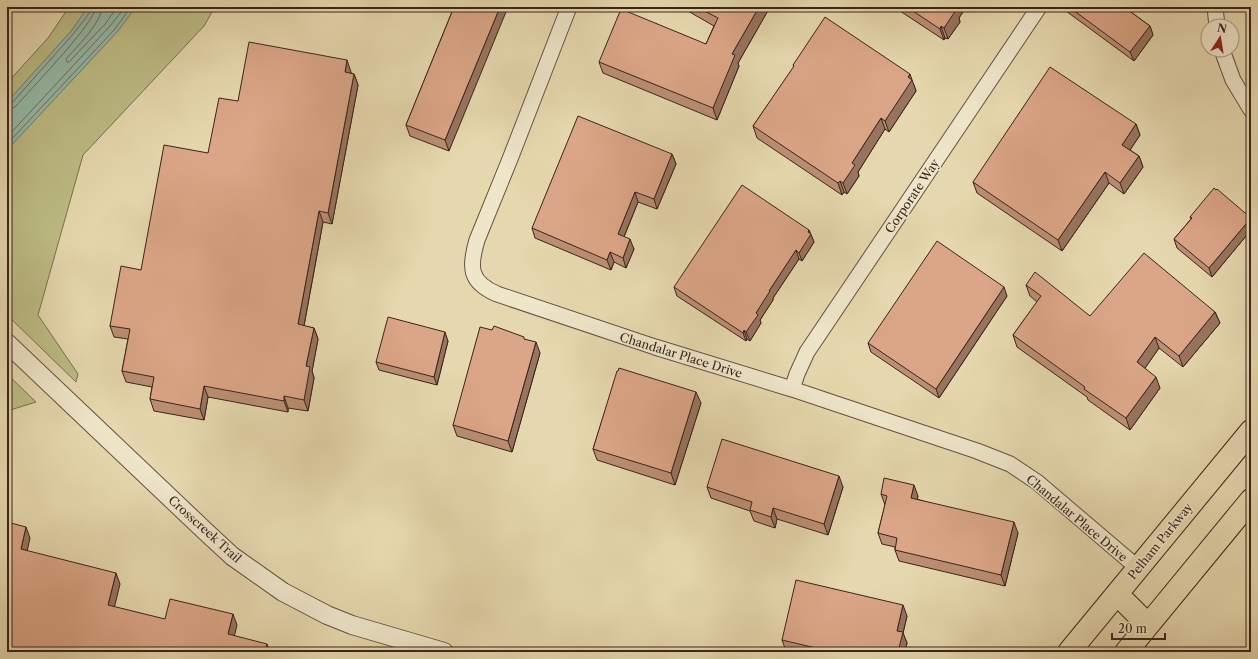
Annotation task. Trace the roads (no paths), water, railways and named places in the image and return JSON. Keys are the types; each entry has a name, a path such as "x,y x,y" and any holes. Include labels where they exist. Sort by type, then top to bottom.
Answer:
{"main road":[{"name":"Pelham Parkway","path":"1069,652 1251,431"},
{"path":"1126,652 1251,500"},
{"path":"1117,594 1148,625"}],"street":[{"name":"Chandalar Place Drive","path":"569,7 477,240 472,264 474,275 478,282 486,289 497,294 655,348 792,389 977,451 1010,464 1037,482 1138,568"},
{"name":"Corporate Way","path":"792,389 807,352 1039,7"},
{"path":"1215,7 1216,18"},
{"path":"1225,58 1233,80 1251,110"},
{"name":"Crosscreek Trail","path":"7,343 232,556 283,592 327,615 444,652"}],"water":[{"path":"88,7 136,7 117,32 7,150 7,102 72,30"}]}
